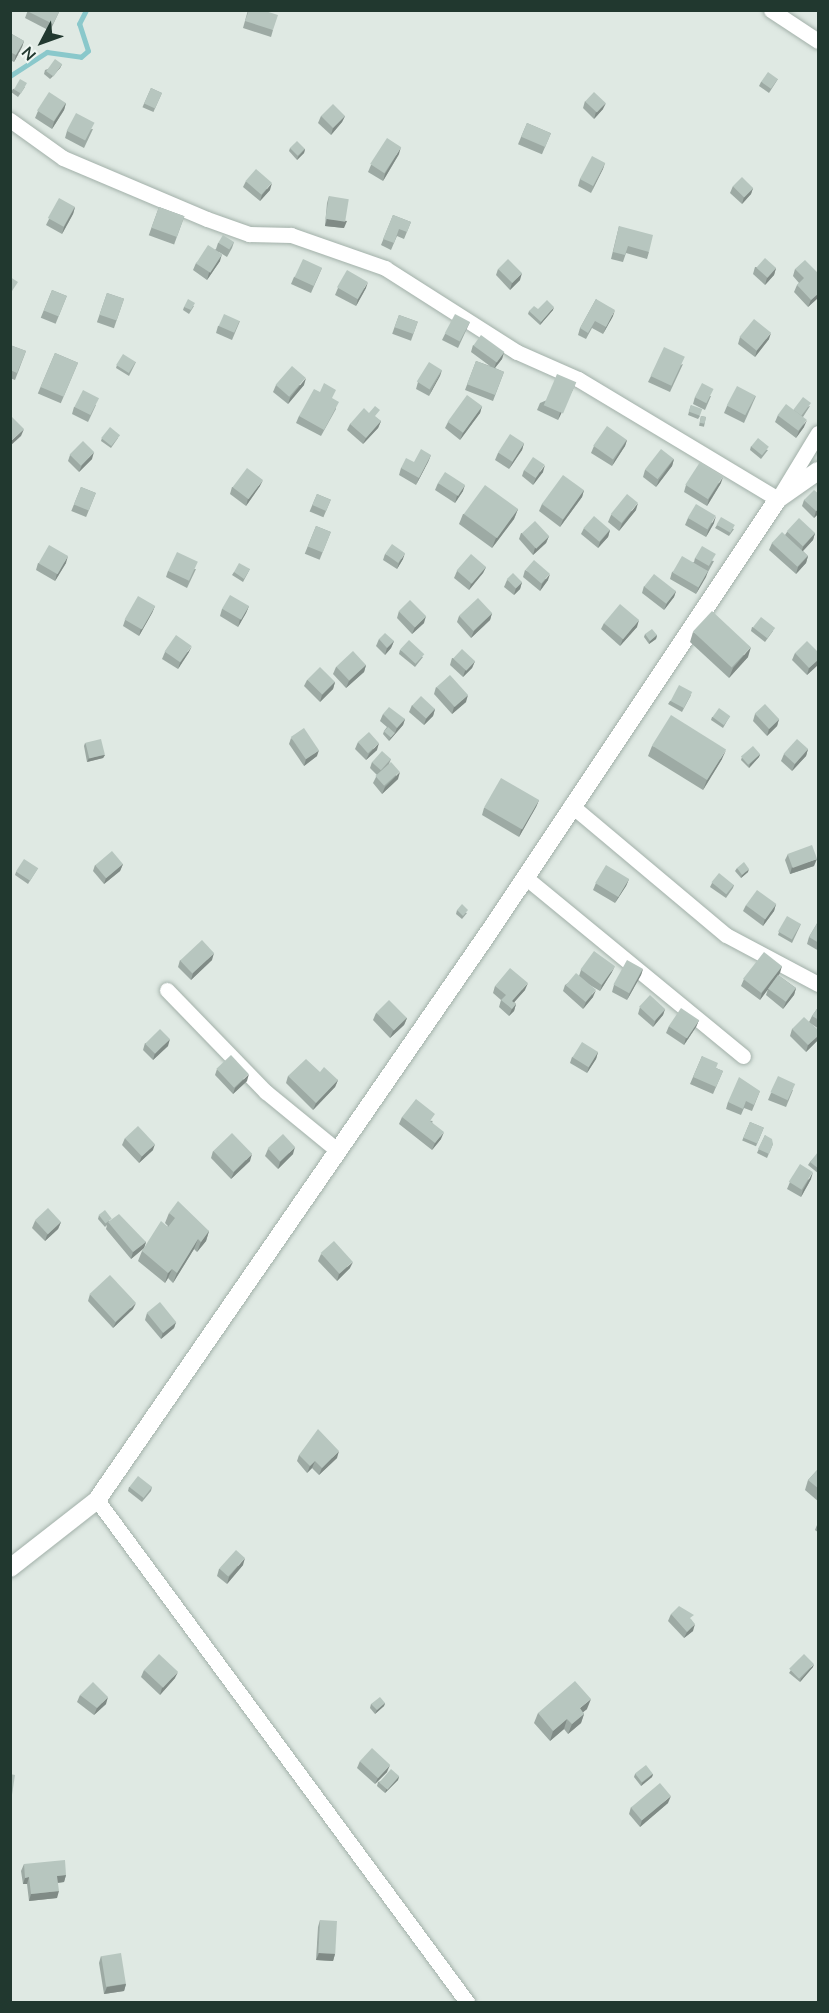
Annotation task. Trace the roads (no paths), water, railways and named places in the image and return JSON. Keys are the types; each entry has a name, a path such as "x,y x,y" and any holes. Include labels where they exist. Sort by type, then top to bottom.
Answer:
{"street":[{"path":"771,10 819,41"},
{"path":"10,120 63,158 207,219 249,234 291,235 385,268 517,352 578,379 778,499"},
{"path":"10,1568 97,1500 525,878 571,805 778,499 819,433"},
{"path":"778,499 819,471"},
{"path":"571,805 726,935 819,984"},
{"path":"525,878 743,1056"},
{"path":"167,990 266,1092 338,1151"},
{"path":"97,1500 467,2002"}],"waterway":[{"path":"10,76 47,52 81,57 88,51 79,24 86,10"}]}
